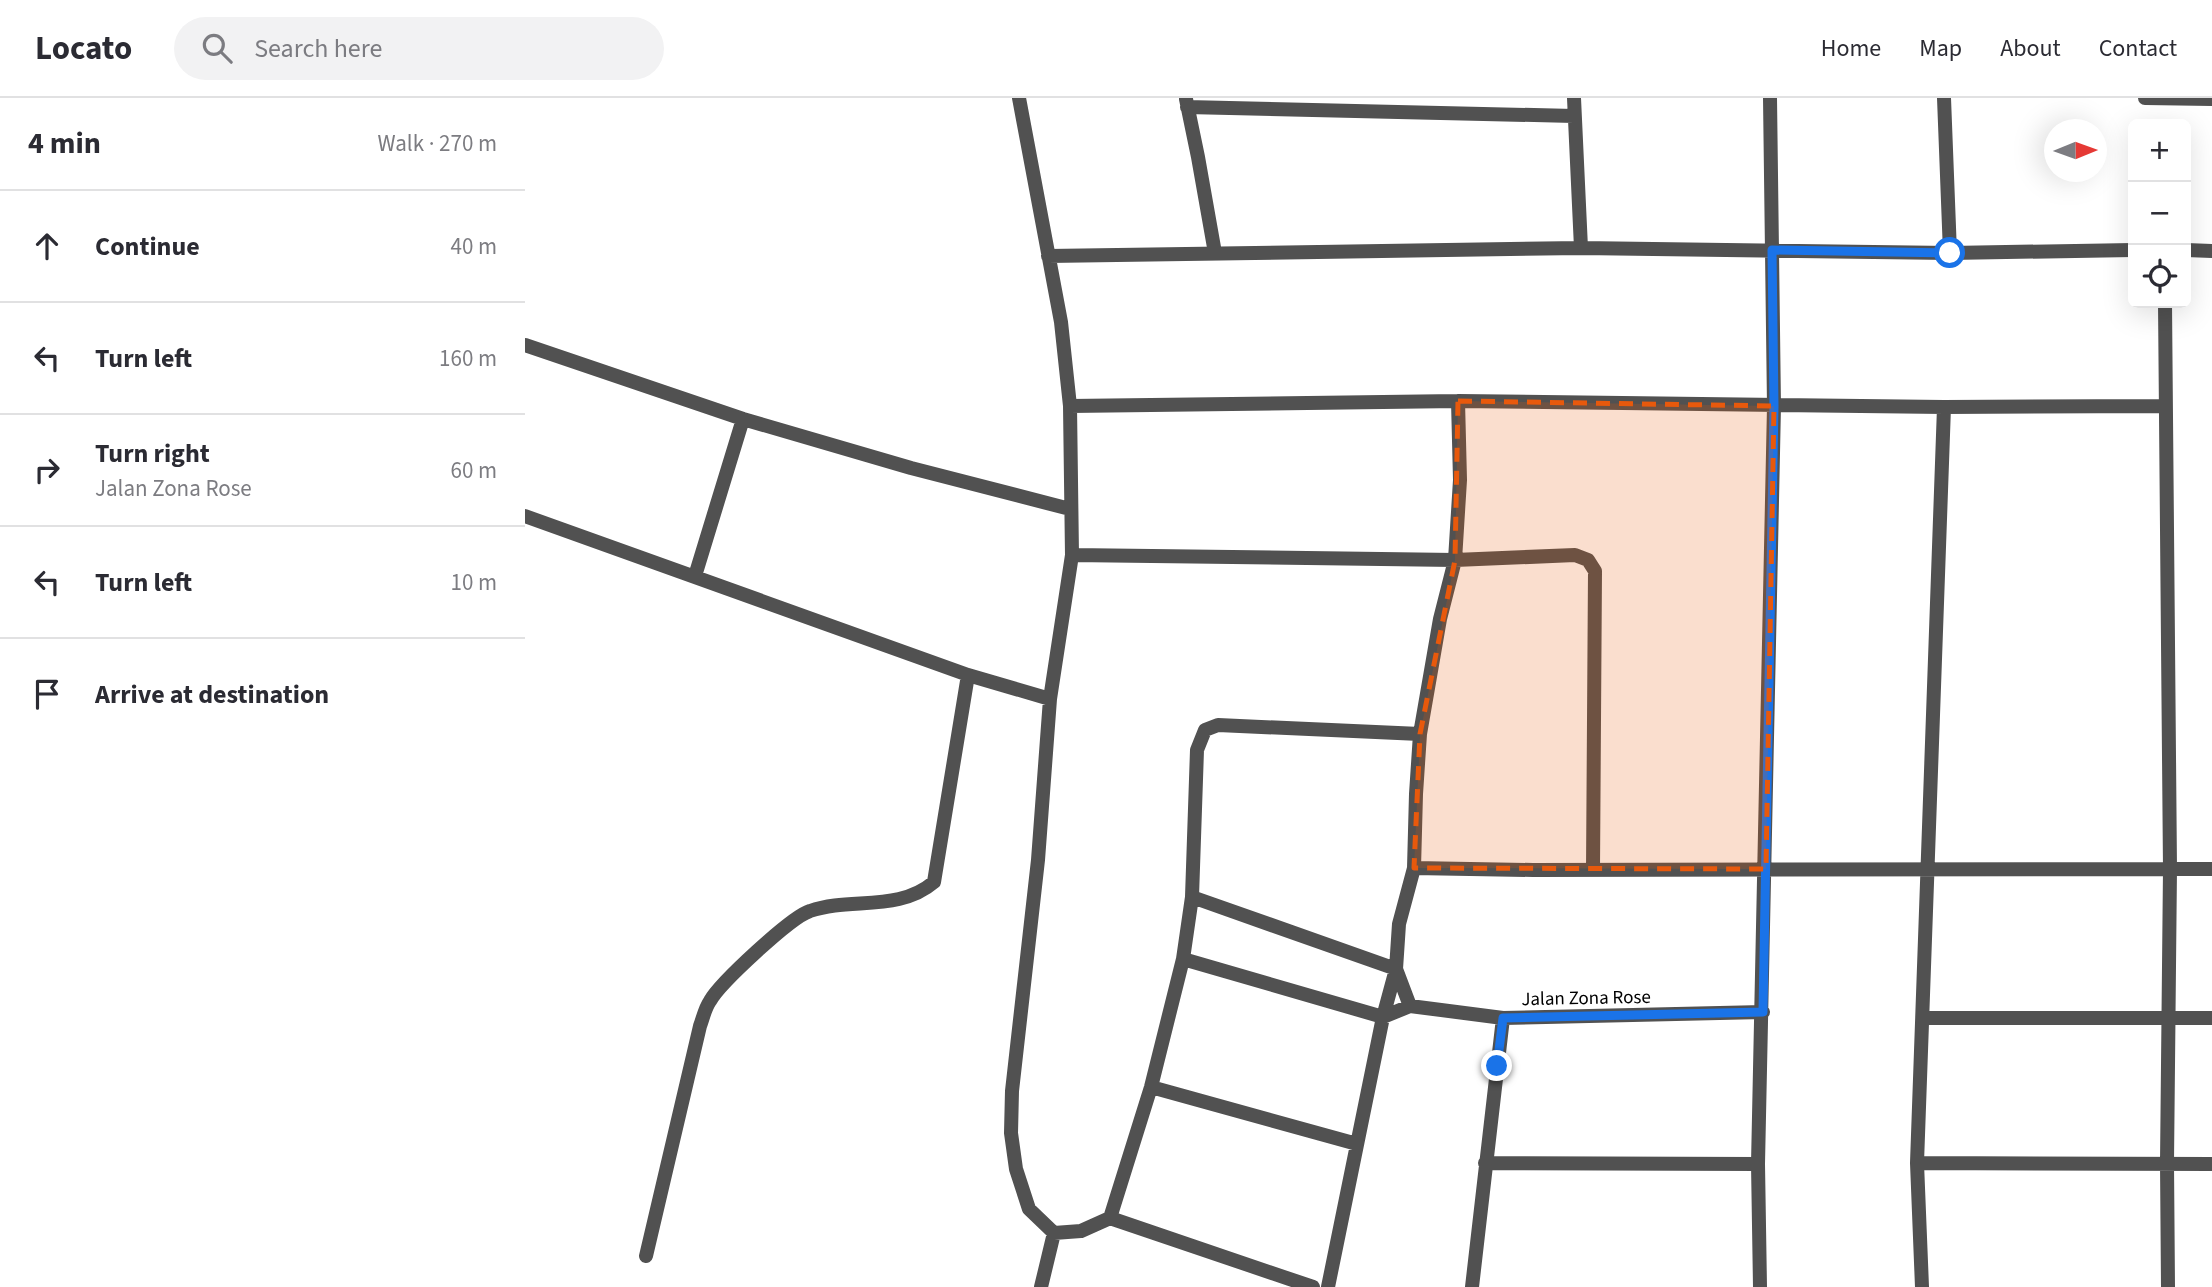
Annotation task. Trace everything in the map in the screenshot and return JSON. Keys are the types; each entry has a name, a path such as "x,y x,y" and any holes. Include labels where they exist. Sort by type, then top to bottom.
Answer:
{"street":[{"path":"1019,98 1061,322 1070,406 1072,555 1050,699 1038,860 1012,1091 1010,1133 1016,1169 1029,1209 1054,1233 1081,1231 1109,1218 1313,1287"},
{"path":"1574,98 1581,248"},
{"path":"1761,1287 1758,1164 1774,406 1770,98"},
{"path":"1944,98 1950,253"},
{"path":"2145,98 2212,99"},
{"path":"1215,253 1186,102 1574,116"},
{"path":"1048,256 1581,248 1950,253 2128,250"},
{"path":"2191,250 2212,251"},
{"path":"2165,308 2170,869 2168,1287"},
{"path":"525,345 743,419 911,468 1070,509"},
{"path":"1070,406 1458,401 1774,406 2164,406"},
{"path":"1328,1287 1383,1017 1396,969 1399,924 1414,868 1420,734 1440,619 1455,560 1461,480 1458,401"},
{"path":"1923,1287 1917,1163 1944,407"},
{"path":"695,576 743,419"},
{"path":"525,516 968,675 1050,699"},
{"path":"1072,555 1455,560 1575,555 1588,560 1595,571 1593,870"},
{"path":"646,1256 700,1026 710,1000 738,969 785,927 808,911 908,897 934,882 968,675"},
{"path":"1109,1218 1151,1087 1183,959 1192,897 1197,750 1205,730 1218,725 1420,734"},
{"path":"1414,868 2212,869"},
{"path":"1192,897 1396,969 1411,1006"},
{"path":"1183,959 1383,1017"},
{"name":"Jalan Zona Rose","path":"1383,1017 1411,1006 1503,1018 1763,1012"},
{"path":"1472,1287 1503,1018"},
{"path":"1923,1018 2212,1018"},
{"path":"1151,1087 1357,1144"},
{"path":"1485,1163 1758,1164"},
{"path":"1917,1163 2212,1164"},
{"path":"1041,1287 1054,1233"}],"highlighted area":[{"path":"1458,401 1774,406 1766,869 1414,868 1420,734 1455,560"}],"route":[{"path":"1497,1066 1503,1018 1763,1012 1774,406 1772,250 1950,253"}]}
